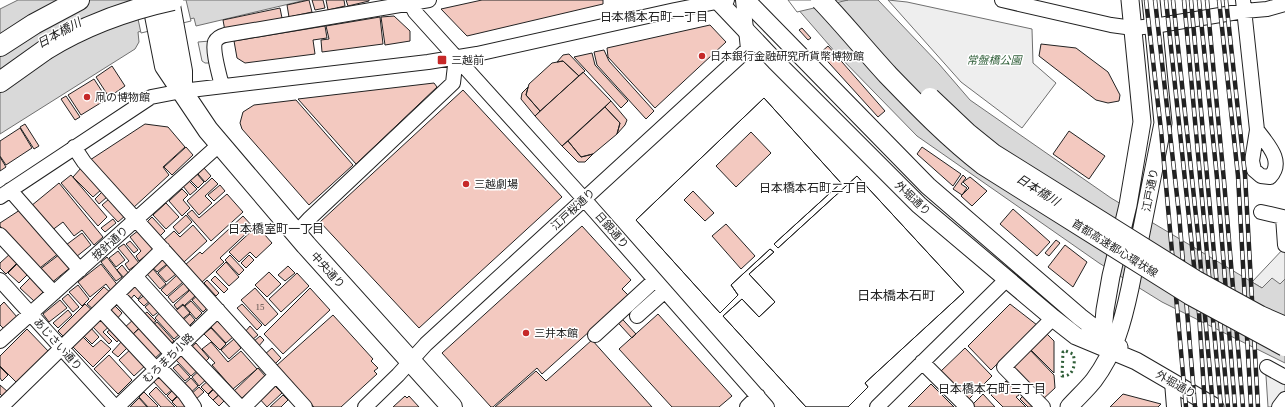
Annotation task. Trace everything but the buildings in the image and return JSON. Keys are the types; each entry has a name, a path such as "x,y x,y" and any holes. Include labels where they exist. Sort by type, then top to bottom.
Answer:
{"highway":[{"path":"0,46 34,24 79,0"},
{"path":"152,0 166,30 182,71 182,91"},
{"path":"166,30 169,0"},
{"path":"0,82 45,50 71,34 97,22 173,0"},
{"name":"首都高速都心環状線","path":"820,0 888,75 934,122 956,143 984,166 1192,295 1240,323 1285,346"},
{"name":"首都高速都心環状線","path":"840,0 888,54 944,112 967,133 994,154 1196,281 1260,316 1285,327"},
{"path":"0,73 45,50"},
{"name":"中央通り","path":"182,91 208,130 296,233 410,362 452,407"}],"main road":[{"name":"外堀通り","path":"744,0 928,186 1074,312 1108,344 1215,407"},
{"name":"江戸通り","path":"1108,344 1105,310 1111,276 1128,205 1142,122 1130,0"},
{"name":"江戸通り","path":"1069,407 1099,373 1108,344 1126,310 1163,123 1154,26 1150,0"},
{"name":"外堀通り","path":"721,1 746,31 919,206 1076,336 1108,344"}],"street":[{"path":"222,86 214,50 215,43 220,37 410,2 429,0"},
{"name":"江戸桜通り","path":"365,407 426,344 748,49 744,0"},
{"path":"1002,0 1111,25 1132,28 1154,26 1244,6 1262,0"},
{"path":"80,270 5,193 151,97 182,91 456,58 721,1"},
{"name":"日銀通り","path":"410,2 415,12 584,199 762,402"},
{"path":"1244,6 1267,9 1285,4"},
{"path":"1244,6 1257,130"},
{"path":"296,233 310,218 453,84 456,58"},
{"name":"按針通り","path":"0,341 220,144"},
{"path":"74,147 84,162 305,407"},
{"path":"1261,212 1284,217 1285,245"},
{"path":"0,235 54,294"},
{"path":"1,407 163,249"},
{"path":"135,276 181,345"},
{"path":"877,407 1007,279"},
{"name":"あじさい通り","path":"0,280 116,407"},
{"path":"595,335 655,280"},
{"path":"637,316 665,291"},
{"path":"117,294 181,345 240,407"},
{"path":"101,310 184,394 194,407"},
{"name":"むろまち小路","path":"116,407 218,310"},
{"path":"1043,407 1004,368 1053,318"},
{"path":"922,362 967,407"},
{"path":"1267,367 1285,377"},
{"path":"244,407 276,375"},
{"path":"1172,382 1174,407"},
{"path":"1280,407 1285,399"},
{"path":"747,407 762,402"}],"green space":[{"name":"常盤橋公園","path":"888,0 907,2 1032,29 1033,63 1056,83 1022,128 961,82"},
{"path":"210,41 215,63 205,63 202,61 198,42"},
{"path":"1285,247 1285,279 1281,284 1262,288 1252,282"},
{"path":"1265,360 1285,371 1285,407 1268,407"}],"water":[{"name":"日本橋川","path":"18,0 306,0 196,26 194,18 138,32 139,42 135,49 0,134 0,9"},
{"name":"日本橋川","path":"790,0 878,0 939,64 970,100 1111,198 1262,288 1272,278 1280,284 1285,279 1285,363 1162,302 1099,263 917,136 836,53"}],"pier":[{"path":"134,0 186,0 191,21 141,33"},
{"path":"788,0 848,0 797,12"}],"railway":[{"path":"1146,0 1161,130 1186,407"},
{"path":"1155,0 1179,214 1195,407"},
{"path":"1166,0 1199,313 1205,407"},
{"path":"1173,0 1198,235 1213,407"},
{"path":"1184,0 1221,407"},
{"path":"1191,0 1228,407"},
{"path":"1199,0 1217,178 1235,407"},
{"path":"1207,0 1243,407"},
{"path":"1219,0 1238,176 1251,407"},
{"path":"1226,0 1245,175 1258,407"}],"hedge":[{"path":"1066,351 1073,354 1074,365 1072,372 1066,376 1062,376 1063,352 1066,351"}],"place":[{"name":"日本銀行金融研究所貨幣博物館","path":"702,56"},
{"name":"三越前","path":"442,60"},
{"name":"凧の博物館","path":"87,97"},
{"name":"三越劇場","path":"466,184"},
{"name":"三井本館","path":"526,333"}],"district":[{"name":"日本橋本石町一丁目","path":"654,17"},
{"name":"日本橋本石町二丁目","path":"813,188"},
{"name":"日本橋室町一丁目","path":"276,229"},
{"name":"日本橋本石町","path":"896,295"},
{"name":"日本橋本石町三丁目","path":"992,389"}]}
